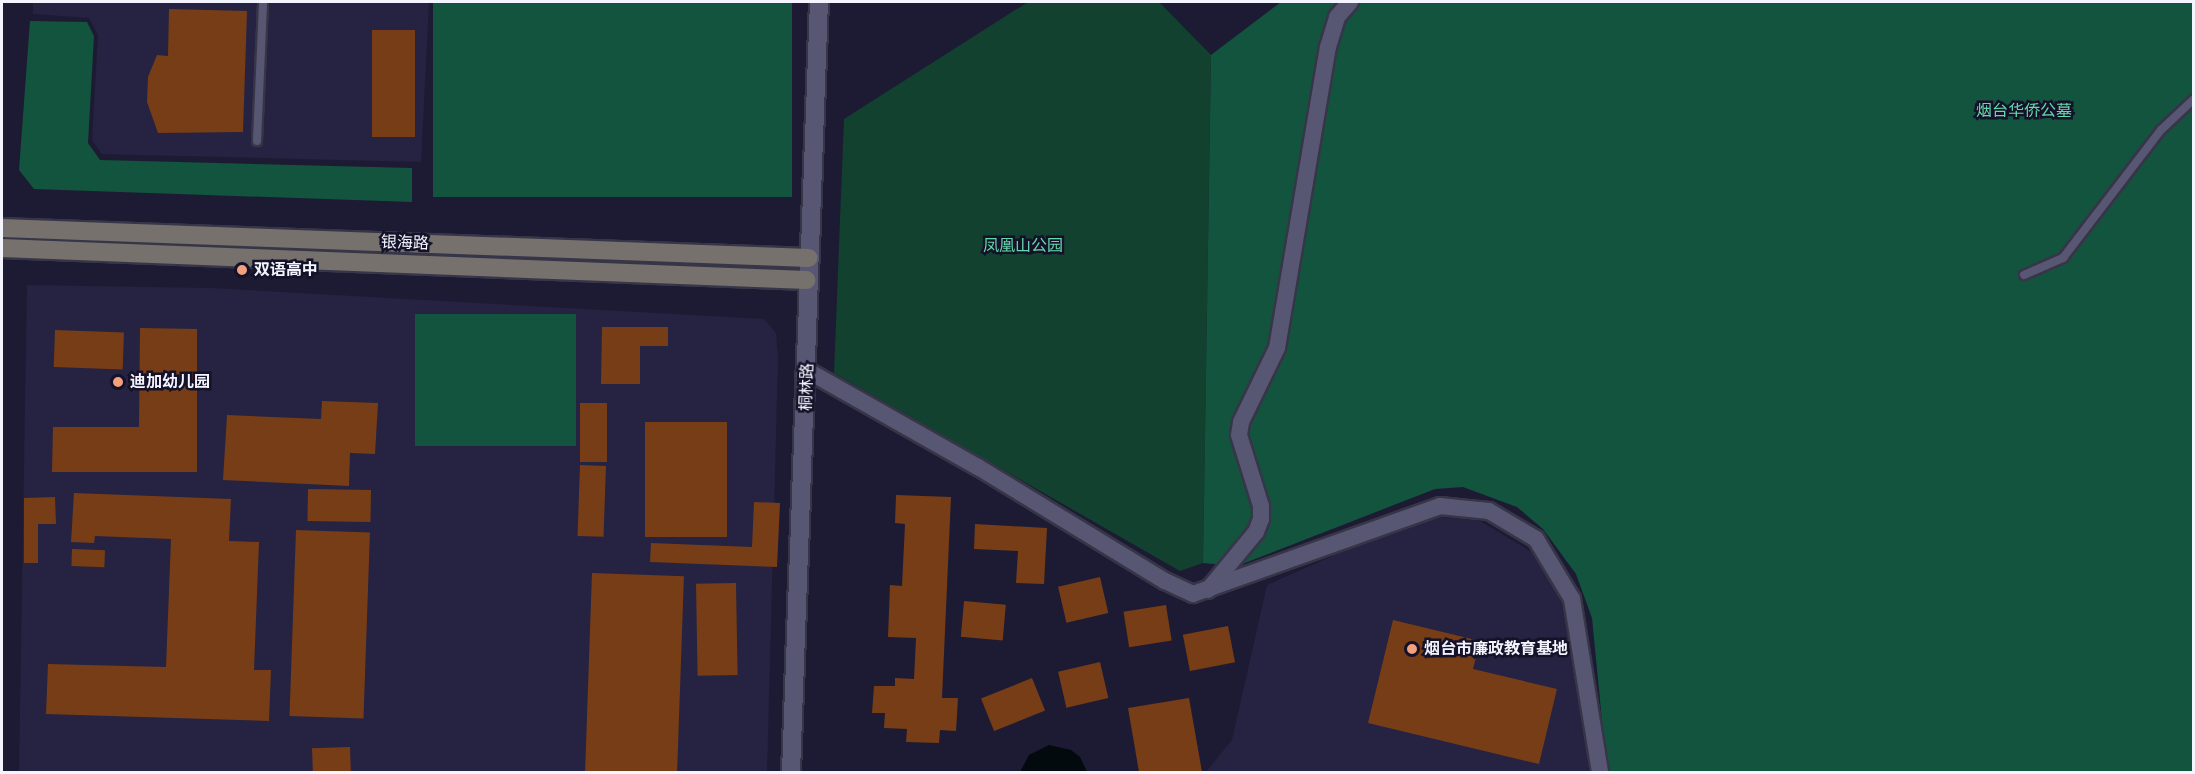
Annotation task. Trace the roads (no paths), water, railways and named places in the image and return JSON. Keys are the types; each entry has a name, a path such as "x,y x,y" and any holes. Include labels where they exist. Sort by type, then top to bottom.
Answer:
{"main road":[{"name":"银海路","path":"2,228 808,258"},
{"name":"银海路","path":"2,248 806,280"}],"street":[{"name":"桐林路","path":"791,772 808,371 806,280 819,2"},
{"path":"1206,592 1256,532 1261,519 1261,506 1239,435 1241,422 1277,348 1328,46 1337,17 1350,2"},
{"path":"808,371 978,467 1182,591 1206,592 1267,566 1440,506 1489,511 1536,538 1572,599 1600,772"}],"lane":[{"path":"257,141 263,2"},
{"path":"2024,275 2063,258 2161,130 2193,99"}],"place":[{"name":"双语高中","path":"242,270"},
{"name":"迪加幼儿园","path":"118,382"},
{"name":"烟台市廉政教育基地","path":"1412,649"}],"park label":[{"name":"烟台华侨公墓","path":"2024,111"},
{"name":"凤凰山公园","path":"1023,246"}]}
